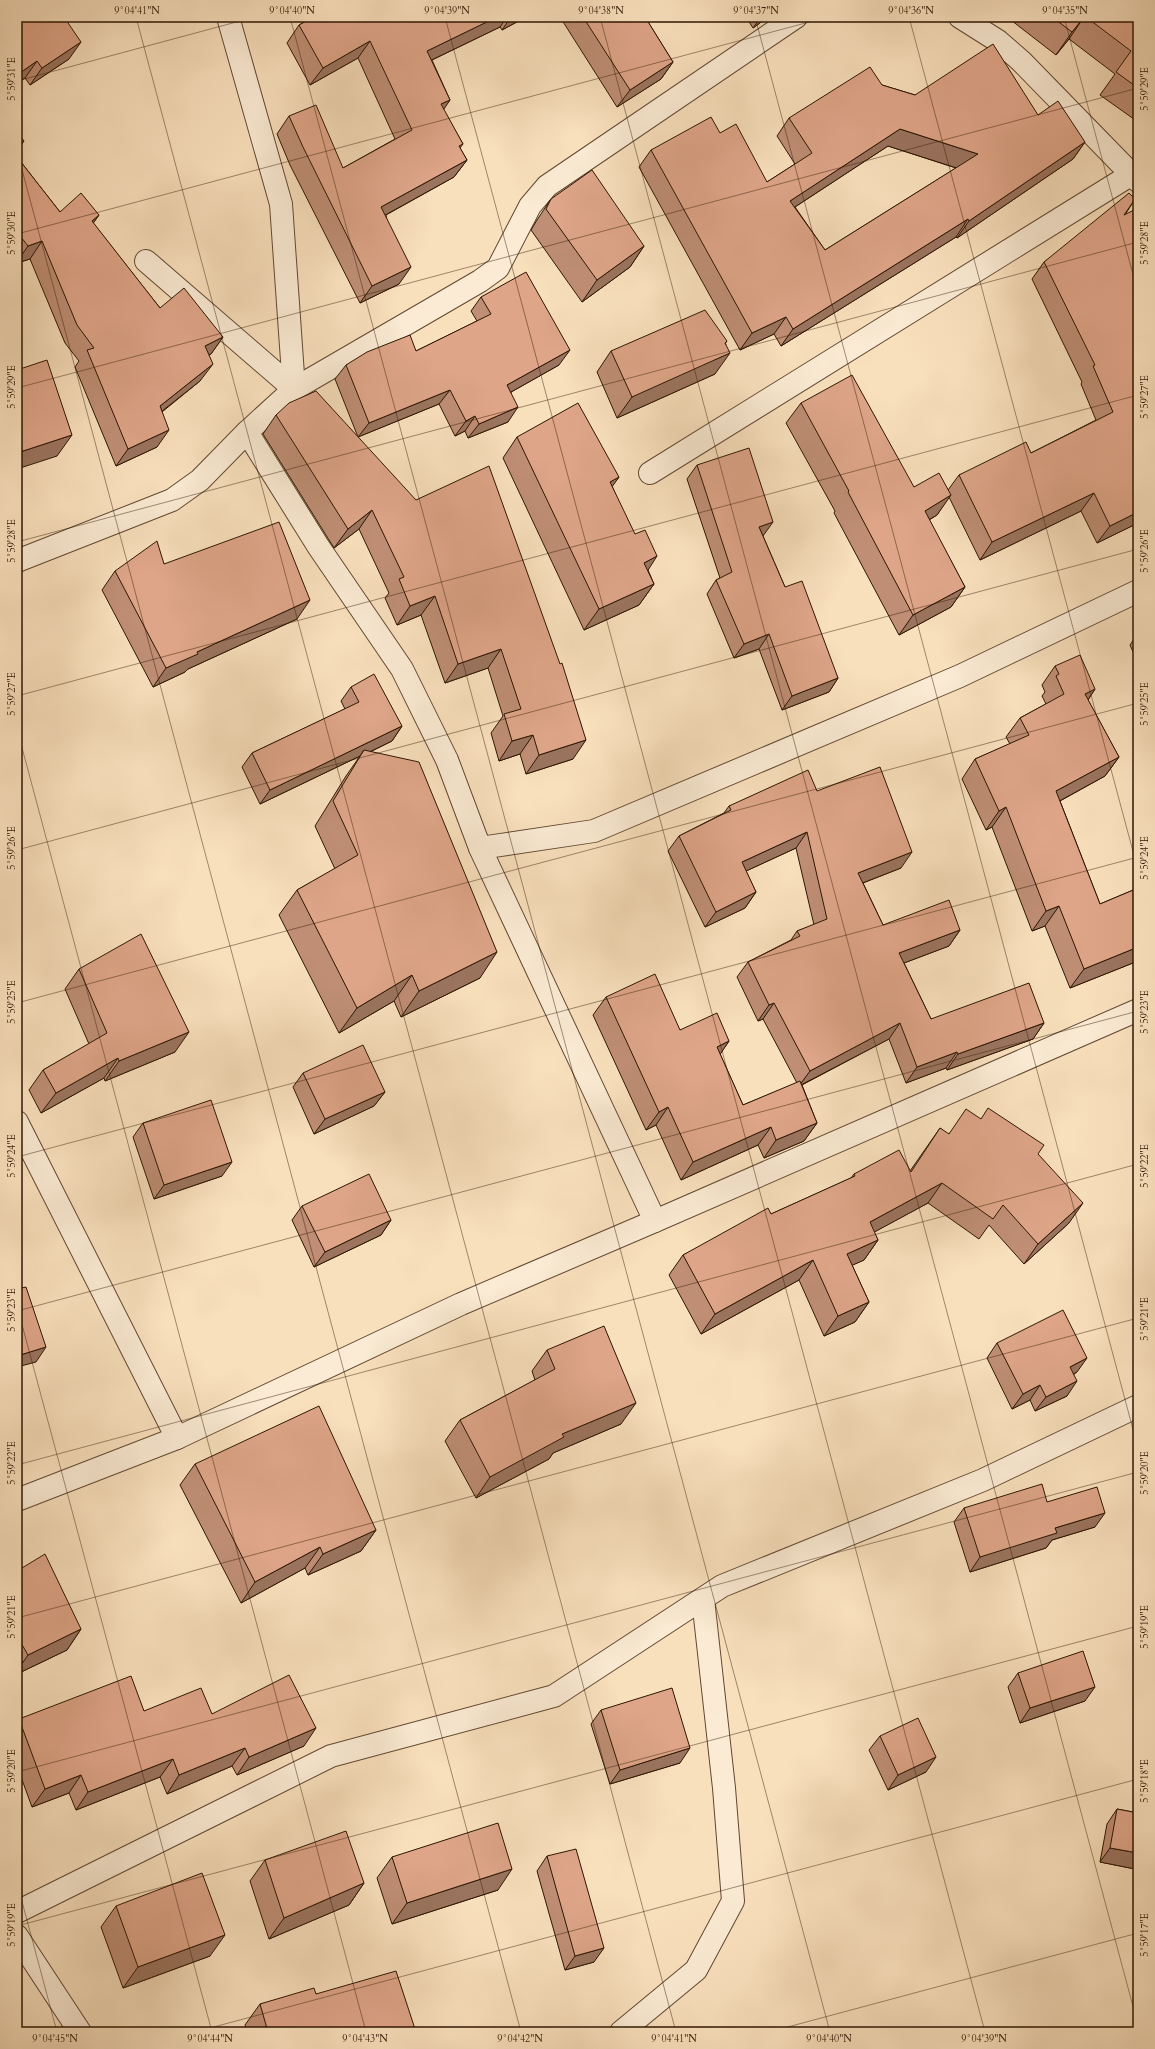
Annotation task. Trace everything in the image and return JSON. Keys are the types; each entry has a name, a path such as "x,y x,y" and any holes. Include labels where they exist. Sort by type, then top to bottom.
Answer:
{"street":[{"path":"228,17 281,204 294,389"},
{"path":"17,561 172,500 200,480 247,432 294,389 480,281 498,268 530,206 547,186 796,17"},
{"path":"650,473 1136,176 1021,61 998,41 960,17"},
{"path":"146,261 294,389"},
{"path":"247,432 318,546 402,669 447,760 480,848 655,1221"},
{"path":"480,848 594,832 960,676 1138,591"},
{"path":"17,1500 177,1438 461,1304 1138,1010"},
{"path":"17,1122 177,1438"},
{"path":"17,1912 331,1756 554,1696 722,1586 983,1480 1138,1406"},
{"path":"621,2032 696,1970 733,1901 724,1788 703,1599"},
{"path":"17,1936 80,2032"}],"building":[{"path":"17,17 64,17 81,42 42,68 37,61 17,75"},
{"path":"314,17 497,17 427,51 450,100 441,104 463,144 459,146 467,160 381,207 411,267 372,286 289,116 316,105 343,168 412,130 370,41 323,68 299,25"},
{"path":"583,17 645,17 673,62 630,90"},
{"path":"1052,17 1084,17 1072,32"},
{"path":"1086,17 1138,17 1138,88 1116,72 1131,51"},
{"path":"993,44 1038,115 1058,101 1085,142 969,221 968,219 793,329 786,317 752,333 651,150 711,117 720,133 736,124 767,182 812,153 789,118 870,67 882,85 915,95","holes":["900,129 978,154 825,250 790,201"]},
{"path":"17,132 24,141 17,146"},
{"path":"17,157 60,212 81,193 99,215 92,221 160,308 184,288 223,337 205,346 213,364 160,406 169,430 128,449 87,350 94,348 77,325 42,241 28,246 17,232"},
{"path":"592,170 644,246 597,280 546,209 551,199"},
{"path":"1129,193 1135,199 1124,215 1134,210 1138,214 1138,512 1110,526 1094,493 992,542 959,475 1026,442 1031,453 1113,412 1093,366 1095,365 1044,262"},
{"path":"526,272 570,350 507,385 518,407 479,424 475,416 466,421 450,390 369,423 346,365 367,352 410,335 416,351 491,314 481,297"},
{"path":"705,310 727,341 725,343 730,353 632,397 611,351"},
{"path":"47,360 72,435 17,453 17,370"},
{"path":"852,375 914,487 939,473 951,495 925,511 965,587 913,615 848,492 849,491 801,403"},
{"path":"316,391 416,500 489,466 560,664 562,663 586,740 539,755 533,735 512,741 504,714 521,709 501,649 458,664 435,596 410,606 399,579 404,577 372,510 348,529 276,415 289,403"},
{"path":"578,403 619,477 610,482 635,534 645,530 657,556 644,563 654,584 599,609 517,437"},
{"path":"749,448 773,522 759,527 785,587 802,581 838,678 792,696 769,634 744,644 716,580 732,572 697,465"},
{"path":"279,522 310,600 197,652 198,654 166,668 115,571 157,541 164,564"},
{"path":"1080,655 1095,689 1085,694 1119,757 1056,791 1100,904 1138,888 1138,947 1084,969 1059,906 1046,911 1006,807 999,811 975,759 1029,735 1020,718 1064,694 1056,676 1059,674 1055,666"},
{"path":"374,674 402,726 270,790 252,753 359,702 351,687"},
{"path":"364,750 419,762 497,952 419,991 412,975 357,1008 297,890 358,855 333,801"},
{"path":"880,767 912,852 858,873 883,925 949,900 960,930 899,953 931,1019 1029,983 1044,1023 917,1067 900,1023 810,1071 774,1003 769,1005 748,962 800,936 797,931 827,919 807,832 742,862 756,892 716,912 679,836 731,810 729,806 808,770 817,791"},
{"path":"141,934 189,1032 119,1061 118,1058 56,1093 43,1070 107,1033 79,969"},
{"path":"655,974 680,1030 717,1013 729,1041 717,1047 743,1105 800,1081 817,1123 776,1140 771,1127 693,1162 668,1107 659,1112 606,997"},
{"path":"363,1045 385,1092 325,1119 303,1073"},
{"path":"211,1100 232,1162 164,1185 143,1123"},
{"path":"988,1108 1044,1145 1038,1154 1083,1203 1038,1244 1003,1205 993,1219 942,1183 870,1222 878,1240 847,1254 869,1302 838,1316 813,1260 715,1314 683,1255 768,1208 771,1214 855,1176 854,1174 899,1150 911,1172 940,1128 949,1134 966,1109 981,1119"},
{"path":"369,1174 391,1220 325,1252 302,1206"},
{"path":"26,1287 46,1347 17,1356 17,1289"},
{"path":"1063,1310 1087,1358 1070,1367 1077,1381 1046,1397 1040,1385 1023,1394 997,1343"},
{"path":"604,1326 636,1403 562,1434 564,1437 490,1477 460,1420 555,1369 547,1350"},
{"path":"319,1406 376,1530 323,1554 320,1547 255,1582 195,1464"},
{"path":"1042,1484 1047,1502 1097,1487 1105,1513 1055,1528 1057,1533 980,1557 964,1508"},
{"path":"45,1554 81,1629 28,1655 17,1636 17,1571"},
{"path":"1083,1651 1095,1687 1030,1708 1018,1673"},
{"path":"289,1675 316,1728 249,1757 245,1748 179,1775 173,1759 88,1792 81,1775 45,1789 19,1719 131,1676 144,1711 201,1688 212,1714"},
{"path":"672,1688 690,1748 620,1770 601,1710"},
{"path":"918,1718 936,1757 898,1775 880,1736"},
{"path":"1117,1809 1138,1813 1138,1853 1110,1848"},
{"path":"498,1823 512,1869 407,1903 392,1857"},
{"path":"346,1831 364,1883 284,1918 265,1860"},
{"path":"576,1849 604,1948 575,1956 547,1856"},
{"path":"202,1873 225,1935 138,1967 116,1906"},
{"path":"396,1971 416,2032 268,2032 260,2004 314,1988 316,1994"}]}
